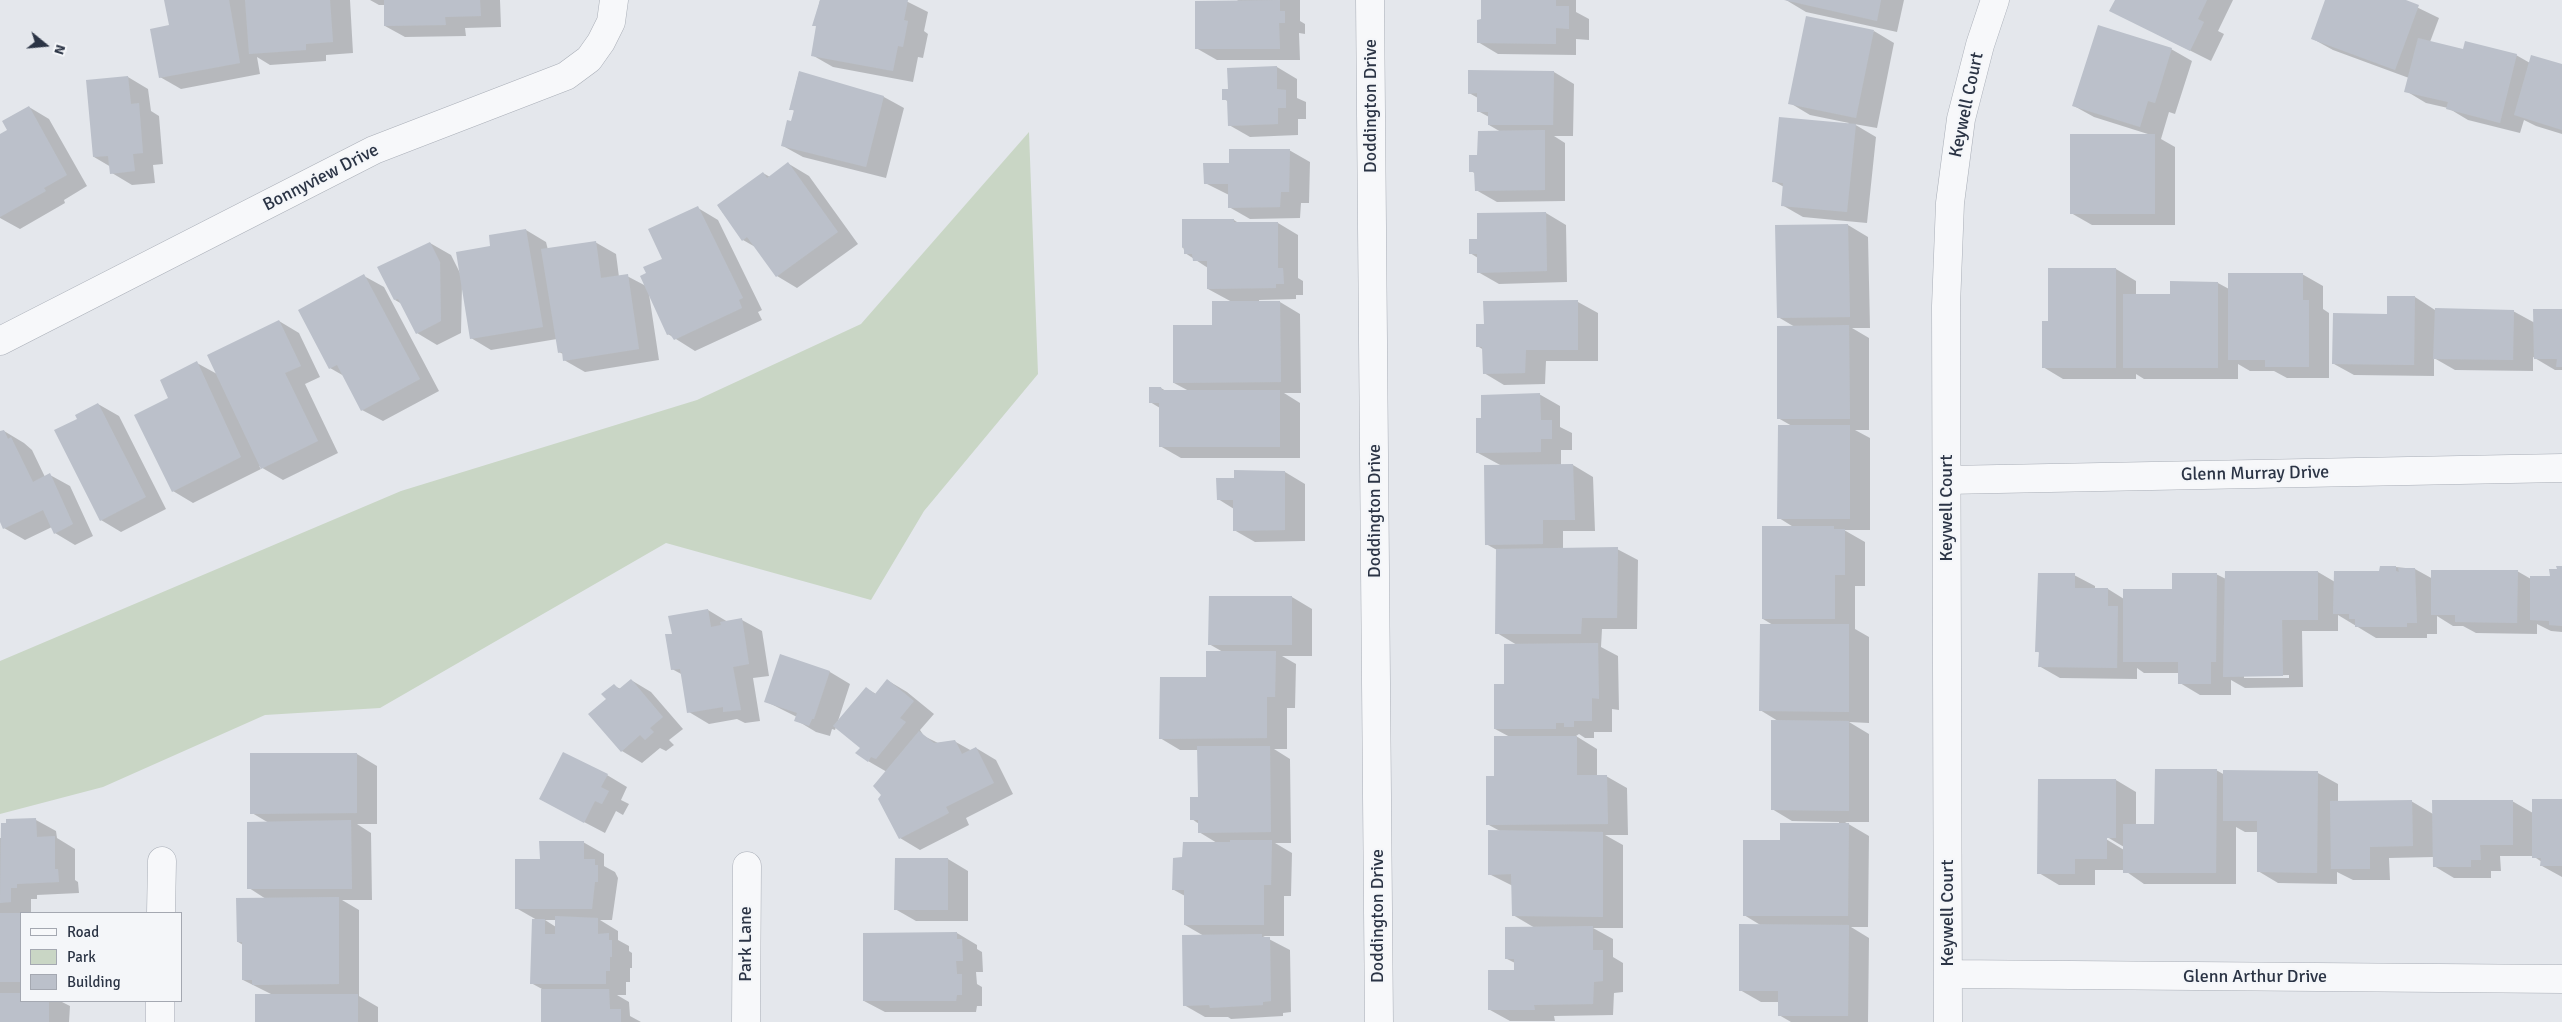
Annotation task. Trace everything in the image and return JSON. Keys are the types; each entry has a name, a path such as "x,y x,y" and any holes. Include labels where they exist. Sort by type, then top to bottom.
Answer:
{"street":[{"name":"Bonnyview Drive","path":"0,341 374,150 566,76 589,59 601,42 611,22 614,0"},
{"name":"Doddington Drive","path":"1370,0 1379,1022"},
{"name":"Keywell Court","path":"1948,1022 1946,306 1950,203 1961,119 1980,45 1995,0"},
{"name":"Glenn Murray Drive","path":"1947,480 2562,468"},
{"path":"161,912 162,861"},
{"name":"Park Lane","path":"746,1022 747,866"},
{"name":"Glenn Arthur Drive","path":"1949,974 2562,979"},
{"path":"160,1002 160,1022"}],"green space":[{"path":"1029,132 1038,374 924,511 871,600 666,543 380,708 265,715 103,787 0,814 0,661 401,491 697,400 861,324"}],"building":[{"path":"164,0 229,0 240,63 159,78 150,29 169,25"},
{"path":"245,0 330,0 333,42 306,44 306,50 249,54"},
{"path":"384,0 480,0 481,16 445,17 446,25 384,26"},
{"path":"820,0 908,0 904,20 908,21 903,47 898,46 893,71 811,56 816,26 812,26"},
{"path":"1280,0 1280,11 1285,11 1285,23 1279,23 1280,49 1195,49 1195,1"},
{"path":"1481,0 1556,0 1556,6 1569,6 1569,29 1556,28 1556,44 1477,43 1477,20 1481,19"},
{"path":"1784,0 1881,0 1877,21"},
{"path":"2115,0 2207,0 2198,19 2204,22 2190,51 2109,11"},
{"path":"2325,0 2406,0 2419,5 2395,70 2311,39"},
{"path":"1806,16 1874,30 1856,118 1788,104"},
{"path":"2098,25 2172,48 2155,103 2148,101 2140,127 2072,106"},
{"path":"2418,38 2463,49 2465,41 2517,54 2500,123 2446,109 2448,102 2404,92"},
{"path":"2531,55 2562,64 2562,130 2514,115"},
{"path":"1277,66 1277,89 1286,90 1286,108 1278,108 1278,124 1228,126 1227,100 1222,100 1222,89 1228,89 1227,68"},
{"path":"1468,70 1554,71 1553,125 1488,125 1488,112 1477,112 1477,93 1468,94"},
{"path":"799,71 884,96 866,167 781,146 787,120 791,121 794,110 789,110"},
{"path":"128,76 131,104 139,103 143,153 133,154 135,171 110,174 108,156 93,157 86,80"},
{"path":"29,106 67,175 44,188 46,191 0,217 0,134 7,130 2,121"},
{"path":"1779,117 1856,124 1847,212 1781,206 1783,183 1772,182"},
{"path":"1545,130 1545,190 1475,191 1474,172 1469,172 1469,155 1477,155 1478,131"},
{"path":"2070,134 2155,134 2155,214 2070,214"},
{"path":"1229,149 1290,149 1289,192 1281,192 1280,207 1228,208 1228,184 1204,184 1203,163 1229,163"},
{"path":"788,162 838,232 776,277 747,237 742,241 717,205 763,172 767,178"},
{"path":"698,206 743,298 739,300 742,308 674,340 670,334 667,335 640,276 646,273 643,267 662,259 648,229"},
{"path":"1546,212 1547,271 1477,273 1477,254 1469,254 1469,239 1477,239 1477,213"},
{"path":"1182,219 1234,219 1234,222 1278,222 1278,268 1283,268 1284,284 1276,284 1276,288 1207,289 1207,261 1193,261 1192,254 1184,254 1184,247 1182,248"},
{"path":"1848,224 1850,317 1777,318 1775,225"},
{"path":"526,229 543,327 470,339 456,252 490,246 489,235"},
{"path":"596,241 601,278 628,274 639,349 563,361 562,352 558,353 541,249"},
{"path":"430,242 440,262 441,321 416,334 398,299 394,300 377,267"},
{"path":"2048,268 2116,268 2116,368 2042,368 2042,321 2048,321"},
{"path":"2228,273 2303,273 2303,300 2309,300 2309,367 2265,367 2265,360 2228,360"},
{"path":"364,274 420,379 361,411 337,365 329,369 298,310"},
{"path":"2170,281 2218,282 2218,368 2123,368 2123,294 2170,294"},
{"path":"2387,296 2415,296 2414,365 2332,364 2333,313 2387,314"},
{"path":"1578,300 1578,350 1526,350 1525,373 1483,374 1482,347 1476,347 1476,324 1484,324 1483,301"},
{"path":"1212,301 1280,301 1281,382 1173,383 1173,325 1212,325"},
{"path":"2435,308 2514,310 2513,360 2433,359"},
{"path":"2533,309 2562,309 2562,367 2556,367 2557,359 2534,359"},
{"path":"279,320 301,366 285,373 318,441 261,469 207,355"},
{"path":"1849,325 1850,419 1777,419 1777,326"},
{"path":"197,361 241,457 172,492 134,415 168,398 160,380"},
{"path":"1149,387 1161,387 1162,390 1280,390 1280,447 1159,447 1159,403 1149,403"},
{"path":"1540,393 1541,420 1552,420 1552,439 1541,439 1541,452 1476,453 1476,418 1481,418 1481,395"},
{"path":"98,403 146,497 100,521 54,430 77,419 75,415"},
{"path":"1778,425 1850,425 1850,519 1777,519"},
{"path":"4,430 8,439 11,437 33,482 50,473 73,524 54,534 43,510 3,529 0,522 0,431"},
{"path":"1573,464 1575,520 1543,520 1543,544 1485,545 1484,465"},
{"path":"1234,470 1285,471 1285,530 1233,531 1233,500 1217,500 1216,478 1234,478"},
{"path":"1762,526 1834,526 1834,529 1845,529 1845,575 1835,575 1835,619 1762,619"},
{"path":"1618,547 1617,618 1582,618 1581,634 1495,634 1496,549"},
{"path":"2380,566 2396,566 2396,571 2399,572 2398,568 2415,568 2417,623 2407,623 2407,627 2355,627 2355,619 2349,619 2349,614 2333,614 2334,571 2379,571"},
{"path":"2556,566 2562,566 2562,626 2549,625 2549,621 2530,620 2530,576 2550,576 2549,569 2557,569"},
{"path":"2431,570 2518,570 2517,623 2455,622 2455,615 2431,615"},
{"path":"2225,571 2318,571 2318,620 2282,620 2283,676 2223,677"},
{"path":"2038,573 2075,573 2075,588 2108,588 2108,606 2118,606 2117,668 2038,667 2039,652 2035,652"},
{"path":"2172,573 2217,573 2216,662 2211,662 2211,684 2178,684 2178,662 2123,662 2123,589 2172,589"},
{"path":"1209,596 1292,596 1292,645 1208,645"},
{"path":"708,609 711,627 721,625 720,622 742,618 749,664 733,667 741,710 723,712 723,707 687,713 680,669 671,670 665,634 672,634 668,616"},
{"path":"1760,624 1849,624 1849,712 1759,711"},
{"path":"1598,643 1599,699 1592,698 1592,721 1574,721 1574,727 1564,727 1564,723 1556,723 1556,729 1494,729 1494,684 1504,684 1504,644"},
{"path":"1206,651 1276,651 1275,697 1267,697 1267,738 1159,739 1160,677 1206,677"},
{"path":"780,654 830,671 814,719 812,719 809,726 794,721 797,713 764,702"},
{"path":"631,679 663,717 650,728 654,732 645,740 640,735 621,752 588,714 606,699 601,694 614,684 619,689"},
{"path":"887,679 914,701 900,718 906,722 876,759 871,757 868,762 855,753 860,748 833,726 866,687 875,694"},
{"path":"1771,720 1849,721 1849,811 1771,810"},
{"path":"919,731 934,743 955,740 962,754 976,747 994,783 946,807 949,813 899,839 878,799 881,795 873,786"},
{"path":"1494,736 1577,736 1577,775 1607,775 1608,824 1486,825 1486,776 1494,776"},
{"path":"1197,746 1270,746 1271,832 1198,833 1198,820 1190,820 1190,797 1198,797"},
{"path":"563,752 608,774 601,787 609,791 602,804 595,801 584,823 539,799"},
{"path":"250,753 357,753 357,813 250,814"},
{"path":"2155,769 2217,769 2216,873 2123,873 2123,824 2154,824"},
{"path":"2223,770 2318,771 2317,873 2257,872 2257,821 2223,821"},
{"path":"2038,779 2116,779 2116,838 2107,838 2107,859 2075,859 2075,874 2037,874"},
{"path":"2532,799 2562,799 2562,866 2540,866 2541,858 2532,858"},
{"path":"2412,800 2413,846 2370,847 2370,869 2331,869 2330,801"},
{"path":"2432,800 2513,800 2513,845 2480,845 2481,860 2471,860 2471,867 2433,867"},
{"path":"36,818 37,837 55,836 55,869 58,869 59,882 17,884 17,888 11,888 11,902 0,903 1,823 6,823 6,819"},
{"path":"351,820 352,889 247,889 247,822"},
{"path":"1780,823 1849,823 1848,916 1743,916 1743,840 1780,840"},
{"path":"1488,830 1603,832 1603,917 1512,916 1511,874 1488,875"},
{"path":"1230,840 1272,840 1271,885 1264,885 1264,925 1184,925 1184,890 1172,890 1173,858 1182,857 1183,842 1230,842"},
{"path":"539,841 584,841 584,859 595,859 595,865 598,865 598,882 595,882 592,909 515,909 515,859 540,859"},
{"path":"895,858 948,858 948,910 894,910"},
{"path":"339,897 339,984 252,985 252,980 242,980 242,942 237,942 236,898"},
{"path":"0,913 20,913 20,982 0,982"},
{"path":"555,916 598,918 598,934 609,933 609,940 612,940 612,957 610,957 610,971 606,971 606,984 530,984 532,919 545,919 545,934 555,934"},
{"path":"1739,924 1849,925 1848,1016 1778,1016 1778,991 1739,991"},
{"path":"1593,926 1593,950 1603,950 1603,981 1594,982 1593,1004 1534,1005 1535,1010 1488,1010 1488,970 1514,970 1514,959 1505,959 1505,927"},
{"path":"957,932 957,939 962,939 963,961 956,961 957,974 962,974 962,995 957,995 956,1001 863,1001 863,933"},
{"path":"1262,934 1262,937 1270,937 1271,1001 1263,1002 1263,1005 1210,1008 1209,1005 1183,1006 1182,935"},
{"path":"541,989 609,989 610,1009 621,1009 621,1022 541,1022"},
{"path":"0,993 20,993 20,1002 49,1002 49,1022 0,1022"},
{"path":"255,994 358,994 358,1022 255,1022"}]}
